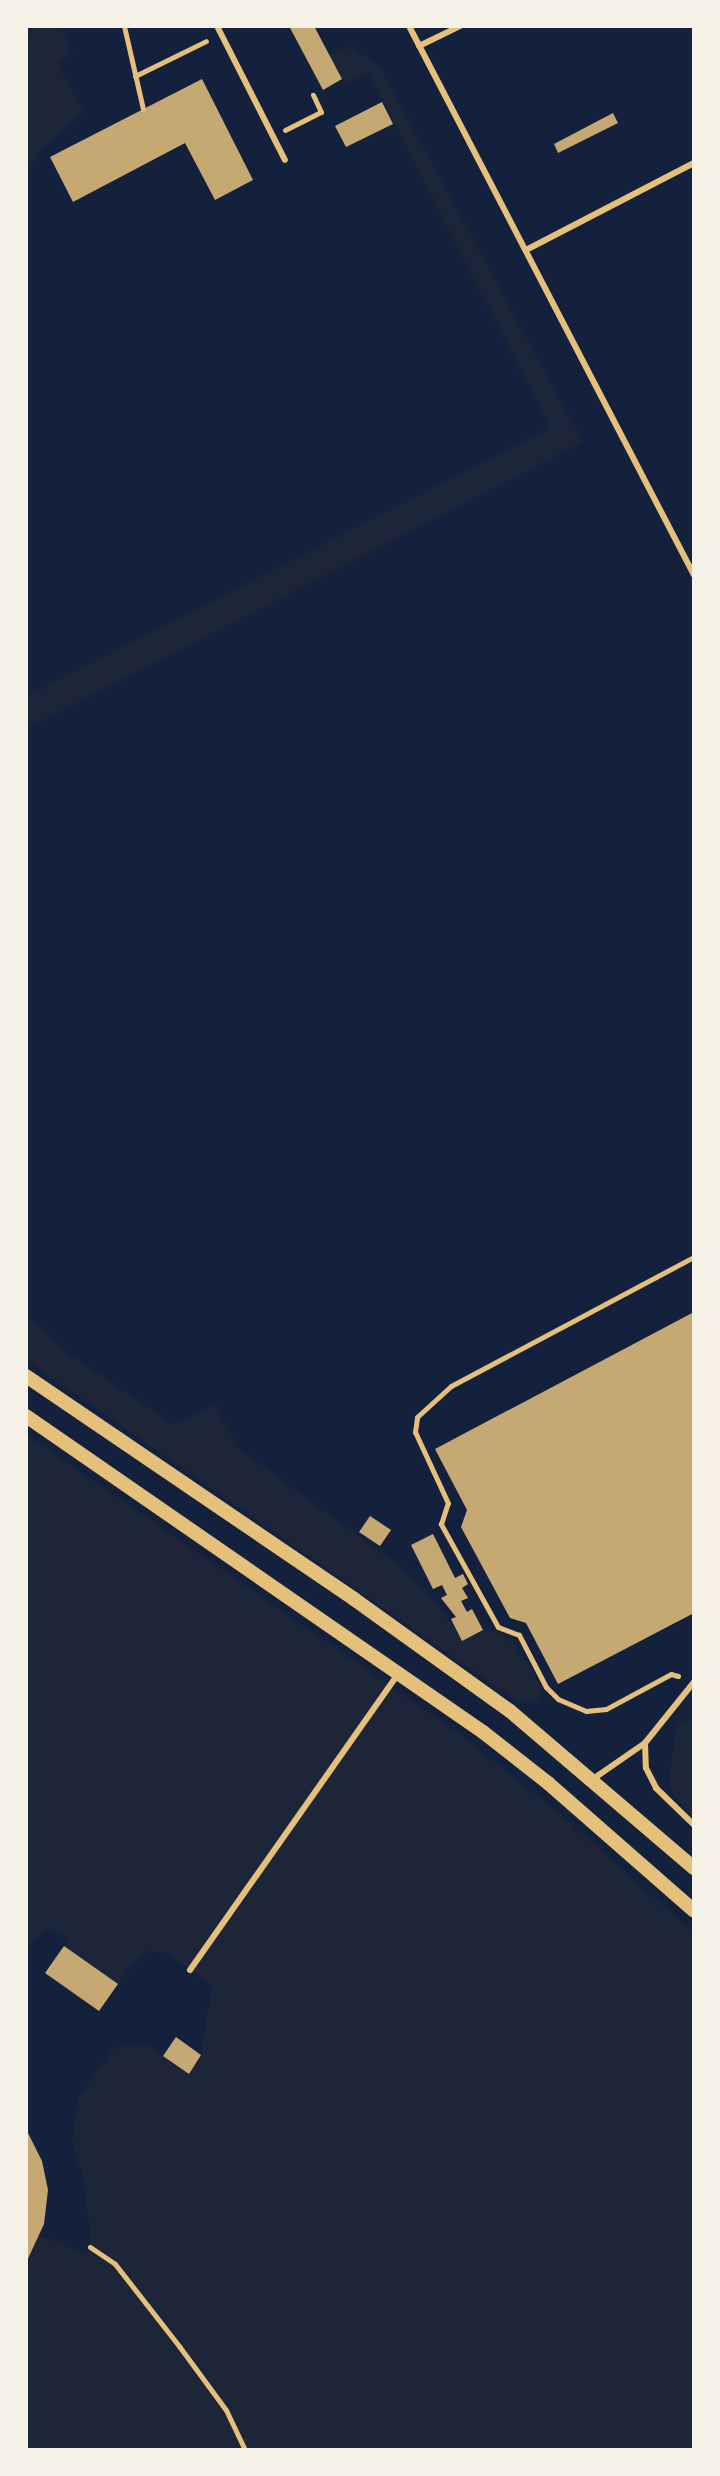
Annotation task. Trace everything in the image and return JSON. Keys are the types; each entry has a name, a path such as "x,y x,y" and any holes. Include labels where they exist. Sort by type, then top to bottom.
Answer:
{"street":[{"path":"26,1376 365,1607 510,1711 694,1868"},
{"path":"26,1416 399,1672 548,1783 694,1911"}],"lane":[{"path":"409,26 694,575"},
{"path":"419,46 460,26"},
{"path":"219,30 285,160"},
{"path":"526,250 694,163"},
{"path":"190,1970 399,1672"},
{"path":"593,1779 645,1743 694,1682"},
{"path":"645,1743 646,1768 656,1788 694,1825"}],"path":[{"path":"124,26 143,109"},
{"path":"135,76 219,30"},
{"path":"274,136 321,112 313,95"},
{"path":"682,1678 671,1674 627,1701 606,1709 586,1711 558,1699 546,1687 519,1635 498,1627 441,1524 448,1503 415,1432 417,1417 451,1386 694,1257"},
{"path":"90,2247 115,2264 179,2346 226,2410 245,2450"}],"shaded area":[{"path":"33,26 60,26 73,51 58,64 83,111 37,154 26,175 26,40"},
{"path":"352,46 380,67 583,442 26,729 26,697 550,428 369,73 345,83 329,56"},
{"path":"26,1314 66,1352 175,1425 215,1404 237,1447 407,1572 434,1599 462,1640 483,1630 497,1632 515,1645 542,1688 537,1701 520,1703 28,1361"},
{"path":"26,1434 458,1733 558,1812 694,1933 694,2450 26,2450 26,2263 40,2236 87,2254 91,2241 84,2182 72,2140 78,2099 111,2051 125,2044 146,2045 189,2073 201,2055 212,1985 166,1953 149,1951 132,1964 99,2011 45,1973 68,1939 46,1927 26,1950"},
{"path":"694,1715 694,1819 672,1793 669,1777 677,1725"}],"building":[{"path":"289,26 314,26 342,79 323,90"},
{"path":"202,79 253,180 215,200 185,143 73,202 50,157"},
{"path":"382,102 393,124 346,147 335,126"},
{"path":"613,113 618,123 558,153 554,144"},
{"path":"694,1312 694,1613 558,1684 526,1623 510,1618 461,1527 467,1510 435,1449"},
{"path":"370,1516 391,1530 380,1546 359,1532"},
{"path":"433,1534 455,1578 463,1574 468,1584 462,1588 468,1598 461,1601 467,1612 472,1609 483,1630 462,1641 451,1619 456,1617 441,1598 447,1595 442,1585 433,1589 411,1545"},
{"path":"64,1946 118,1984 99,2011 45,1973"},
{"path":"176,2037 201,2055 189,2074 163,2056"},
{"path":"26,2129 42,2161 48,2190 44,2224 26,2263"}]}
